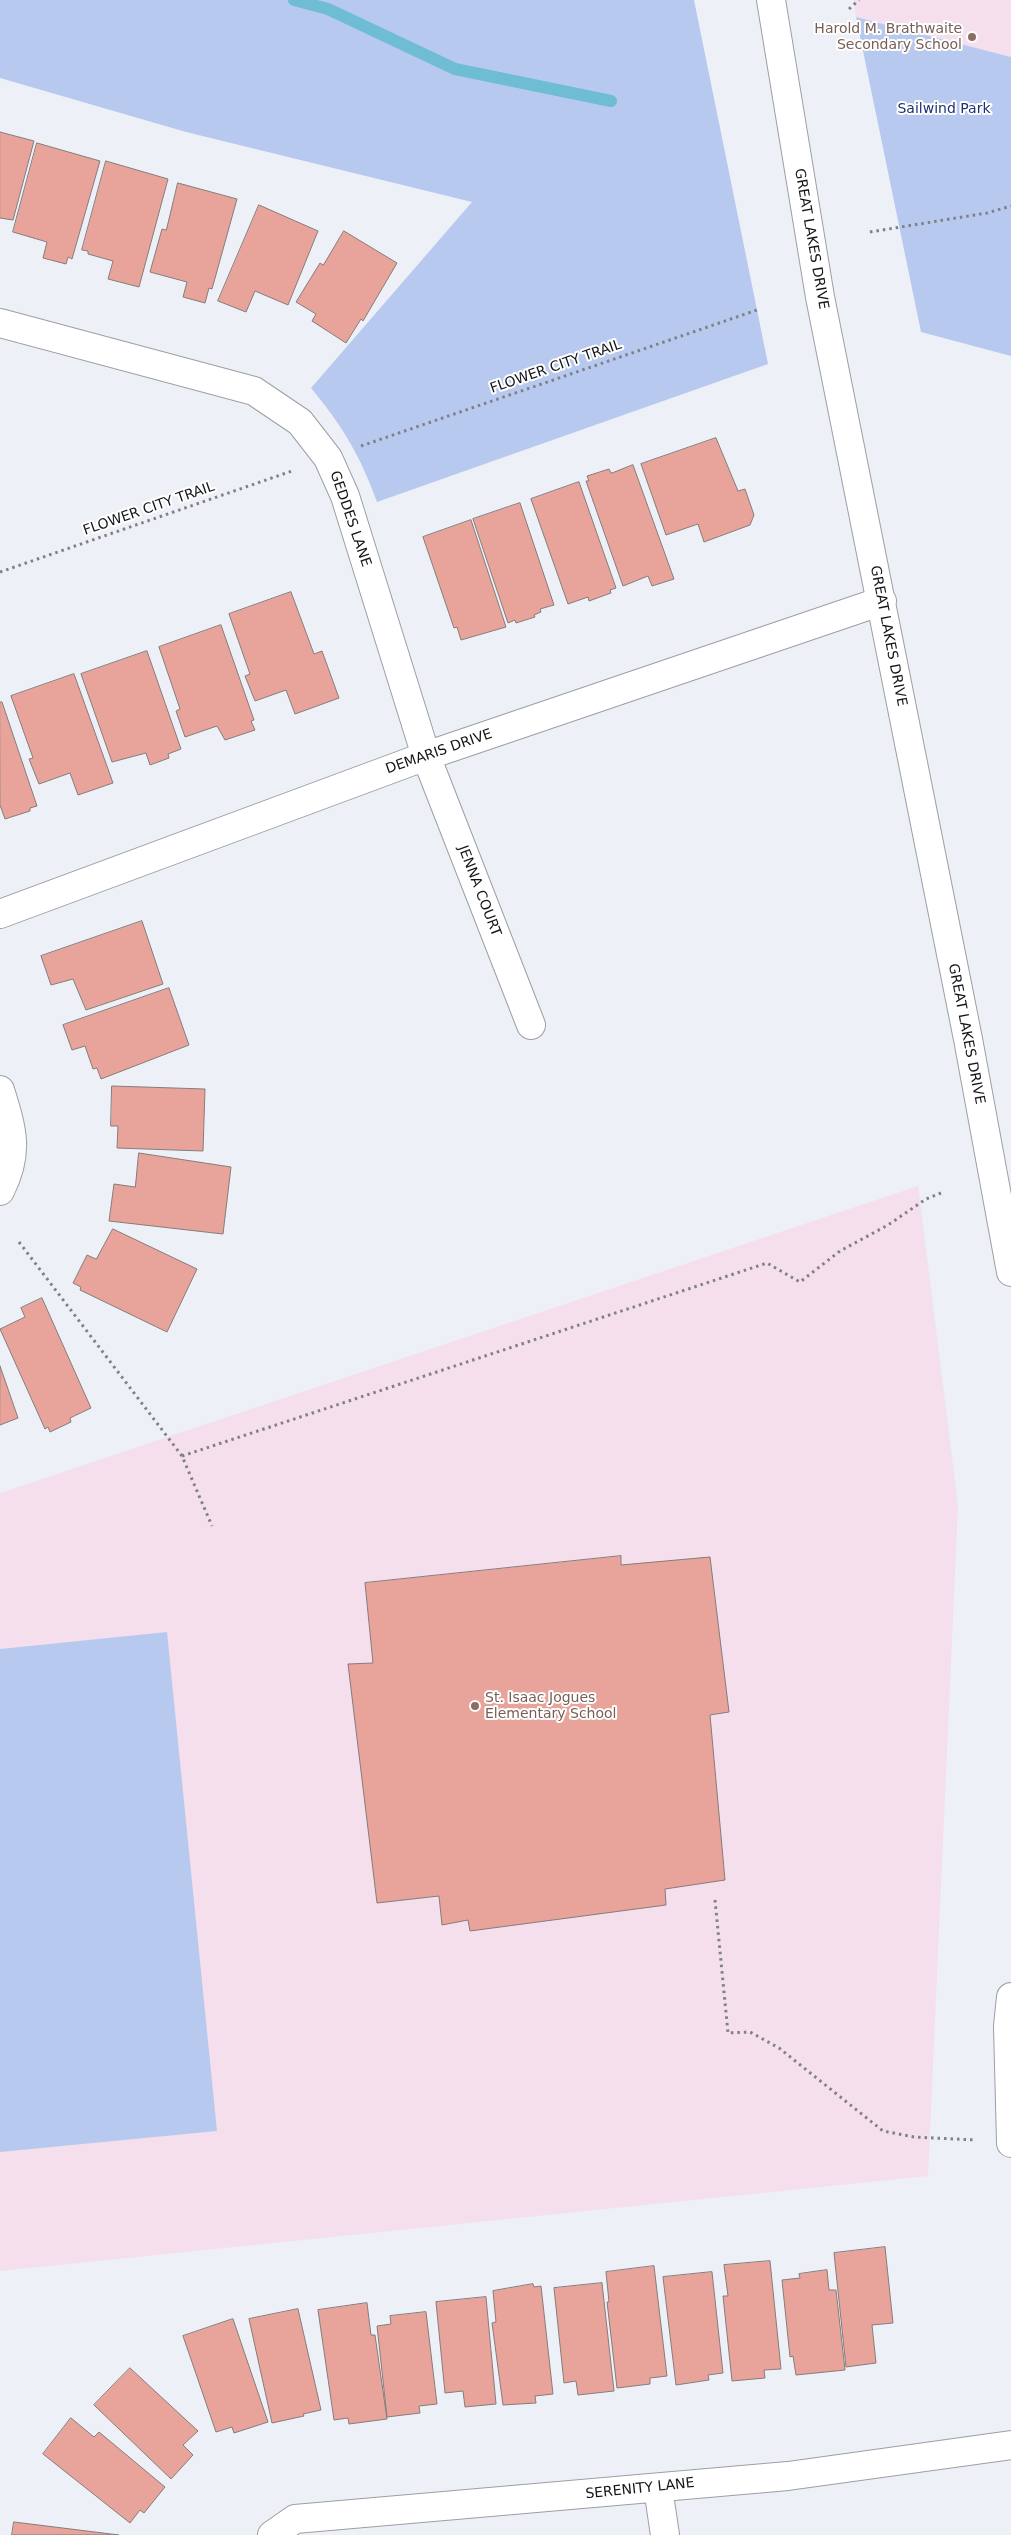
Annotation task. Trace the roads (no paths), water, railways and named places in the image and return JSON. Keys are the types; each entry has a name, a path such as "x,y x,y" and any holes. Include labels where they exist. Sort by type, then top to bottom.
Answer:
{"street":[{"name":"GREAT LAKES DRIVE","path":"771,0 820,297 1008,1237 1011,1272"},
{"name":"GEDDES LANE","path":"0,323 254,391 300,422 328,458 345,496 426,756"},
{"name":"DEMARIS DRIVE","path":"0,914 426,756 882,601"},
{"name":"JENNA COURT","path":"426,756 531,1025"},
{"path":"0,1090 14,1139 11,1166 0,1192"},
{"path":"1011,1997 1008,2026 1011,2142"},
{"name":"SERENITY LANE","path":"272,2535 295,2519 788,2476 1011,2445"},
{"path":"658,2488 665,2535"}],"waterway":[{"path":"294,0 328,9 455,69 611,101"}],"place":[{"name":"Harold M. Brathwaite Secondary School","path":"972,37"},
{"name":"St. Isaac Jogues Elementary School","path":"475,1706"}],"park label":[{"name":"Sailwind Park","path":"944,109"}]}
